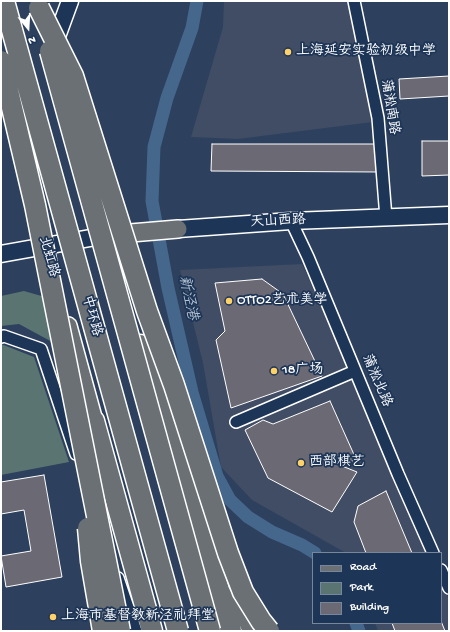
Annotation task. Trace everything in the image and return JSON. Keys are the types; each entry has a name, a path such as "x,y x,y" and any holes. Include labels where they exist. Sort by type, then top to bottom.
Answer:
{"highway":[{"name":"中环路","path":"4,1 178,631"},
{"path":"40,3 73,76 147,311 174,385 228,553 245,612 253,631"},
{"path":"40,3 210,631"},
{"path":"1,61 88,427 152,631"},
{"path":"127,306 208,552 231,631"},
{"path":"88,427 91,561 103,631"},
{"path":"88,427 120,631"},
{"path":"228,553 243,592 269,631"}],"main road":[{"path":"55,42 70,1"},
{"path":"40,3 55,42 127,306"},
{"name":"北虹路","path":"1,93 45,246 88,427"},
{"name":"天山西路","path":"107,234 291,221 449,215"},
{"path":"1,254 107,234"}],"street":[{"name":"蒲淞南路","path":"354,1 378,118 386,218"},
{"name":"蒲淞北路","path":"291,221 308,257 398,474 433,552"},
{"path":"1,337 4,336 41,349 136,631"},
{"path":"236,422 355,371"},
{"path":"442,572 449,588"}],"shaded area":[{"name":"上海延安实验初级中学","path":"224,1 349,1 373,122 238,139 191,137 223,27"},
{"path":"302,264 337,340 428,552 344,552 252,500 221,467 203,363 180,270"},
{"path":"442,584 449,600 449,631 378,631 375,624 442,624"}],"green space":[{"path":"24,291 45,297 54,343 19,324 1,326 1,296"},
{"path":"1,344 34,357 69,462 1,475"}],"building":[{"path":"449,76 449,96 400,99 399,79"},
{"path":"422,141 449,141 449,175 422,176"},
{"path":"212,144 379,144 379,172 211,171"},
{"path":"262,279 283,294 322,376 231,408 216,340 225,331 215,283"},
{"path":"330,401 356,459 342,466 357,472 332,512 268,478 245,430 263,420 273,424"},
{"path":"44,475 62,577 6,587 1,556 31,551 24,510 1,514 1,482"},
{"path":"386,491 412,552 366,552 354,522 358,506"},
{"path":"392,624 442,624 445,631 395,631"}],"waterway":[{"name":"新泾港","path":"197,1 192,28 167,98 154,147 152,201 168,288 192,392 217,476 230,500 248,517 272,532 302,545 313,552"},
{"name":"新泾港","path":"356,624 359,631"}],"place":[{"name":"上海延安实验初级中学","path":"288,52"},
{"name":"OTTO2艺术美学","path":"229,301"},
{"name":"18广场","path":"274,371"},
{"name":"西部棋艺","path":"301,463"},
{"name":"上海市基督教新泾礼拜堂","path":"53,617"}]}
